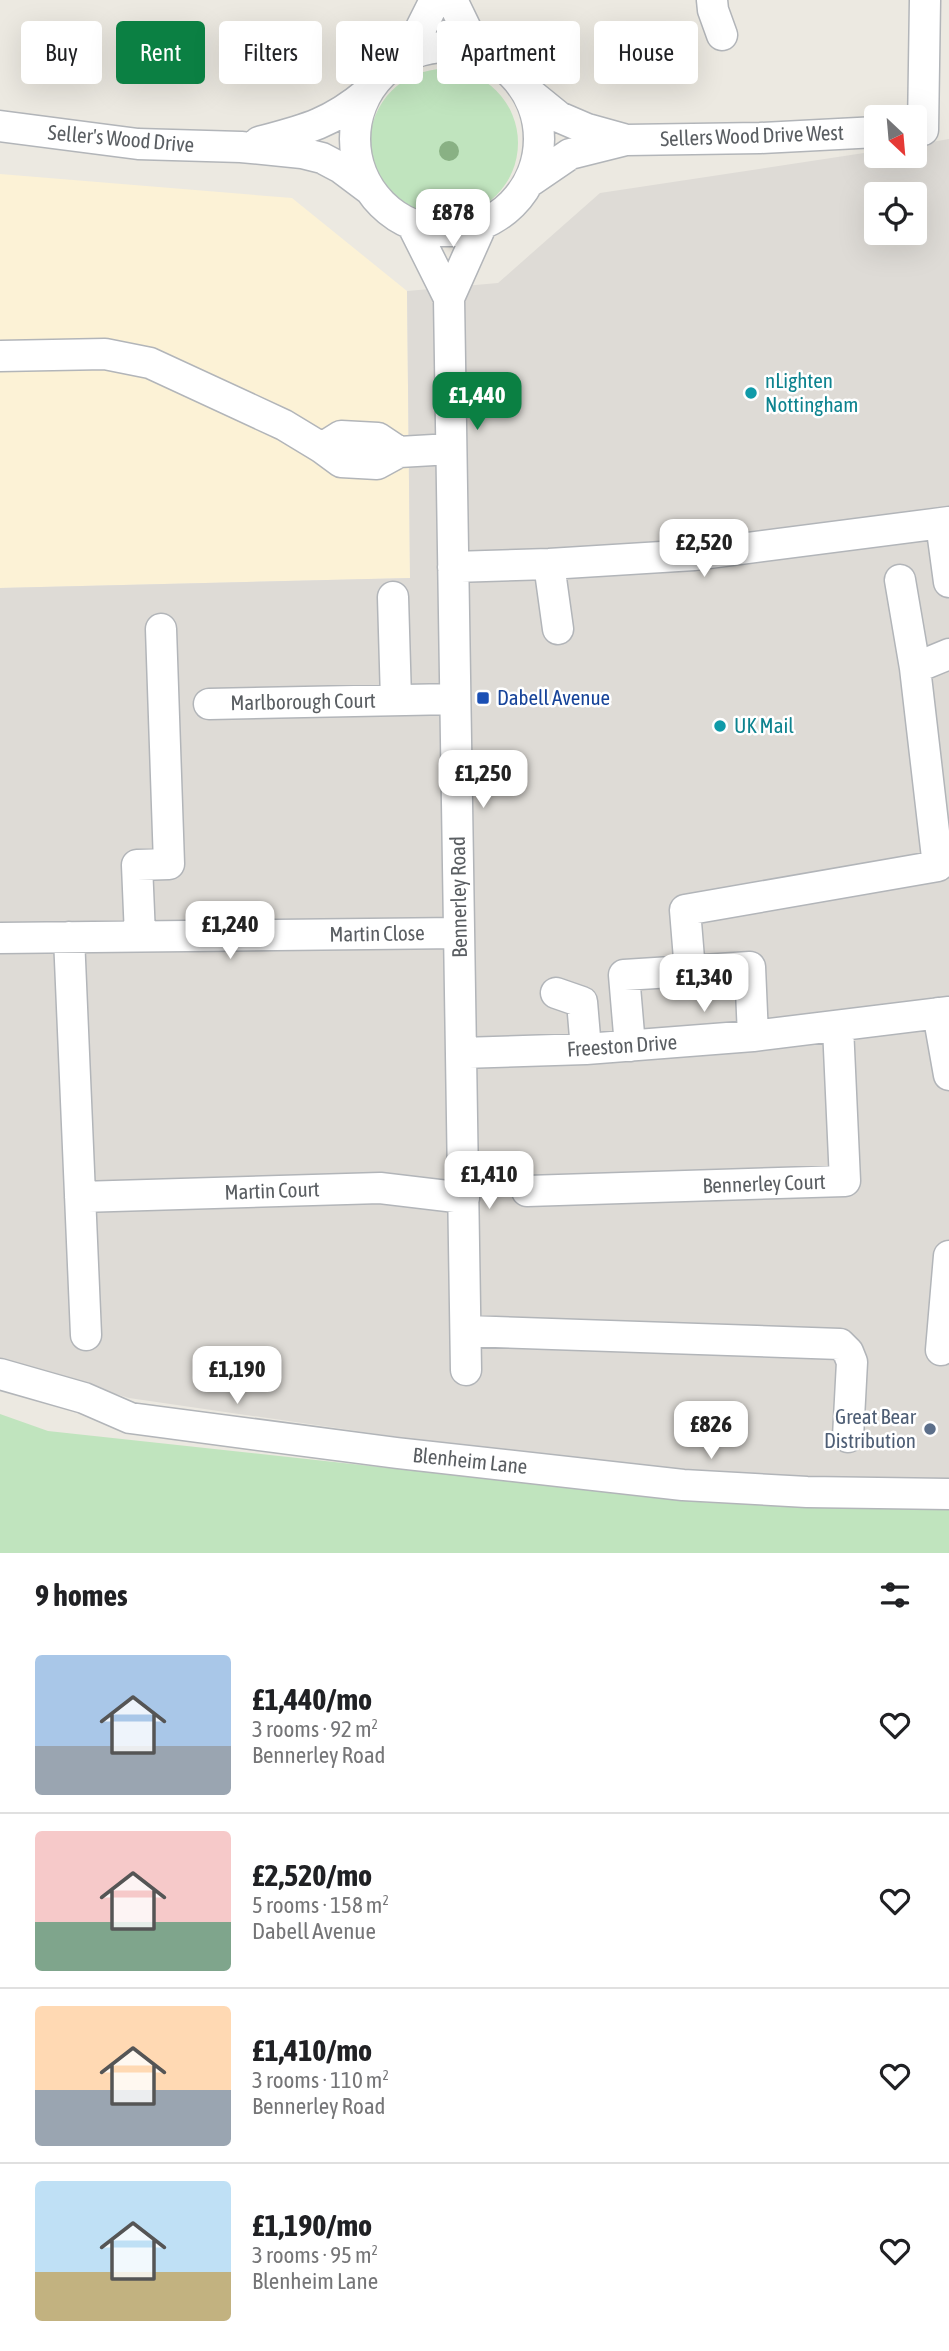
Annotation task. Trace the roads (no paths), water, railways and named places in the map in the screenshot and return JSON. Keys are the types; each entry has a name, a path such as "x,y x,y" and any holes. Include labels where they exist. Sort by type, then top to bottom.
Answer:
{"street":[{"path":"423,24 435,0"},
{"path":"452,0 462,21"},
{"path":"925,0 929,128"},
{"path":"374,84 359,112 355,133 360,172 381,204 395,215 429,230 447,231 465,230 482,224 509,207 529,182 538,156 540,130 535,110 521,84"},
{"name":"Sellers Wood Drive West","path":"527,91 559,117 587,129 626,140"},
{"name":"Seller's Wood Drive","path":"242,147 306,130 325,122 345,112 367,93"},
{"name":"Seller's Wood Drive","path":"0,126 138,144 242,147 302,153 341,168 369,189"},
{"name":"Sellers Wood Drive West","path":"529,182 570,155 584,149 626,140 760,138 864,133"},
{"name":"Bennerley Road","path":"412,224 449,298"},
{"name":"Bennerley Road","path":"466,1370 449,298 482,224"},
{"path":"0,356 105,354 150,363 285,425 323,448 341,436 378,438 399,452 452,449"},
{"path":"453,567 549,565 694,555 945,522 949,582"},
{"path":"549,565 558,629"},
{"path":"690,971 685,910 938,866 915,668 900,580"},
{"name":"Marlborough Court","path":"393,597 396,700"},
{"path":"140,936 137,864 169,864 161,629"},
{"path":"915,668 949,654"},
{"name":"Marlborough Court","path":"209,704 455,699"},
{"name":"Martin Close","path":"0,938 459,933"},
{"path":"69,937 86,1335"},
{"path":"630,1046 624,975 750,967 753,1036"},
{"path":"556,993 582,1002 586,1049"},
{"path":"943,1013 949,1075"},
{"name":"Freeston Drive","path":"461,1053 586,1049 753,1036 943,1013"},
{"name":"Bennerley Court","path":"527,1191 845,1181 838,1027"},
{"name":"Martin Court","path":"80,1198 380,1188 464,1198"},
{"path":"941,1350 949,1256"},
{"path":"466,1331 840,1344 848,1352 852,1362 848,1437"},
{"name":"Blenheim Lane","path":"0,1374 84,1398 130,1418 397,1453 683,1485 807,1492 949,1494"}],"place":[{"name":"nLighten Nottingham","path":"751,393"},
{"name":"Dabell Avenue","path":"483,698"},
{"name":"UK Mail","path":"720,726"},
{"name":"Great Bear Distribution","path":"930,1429"}]}
